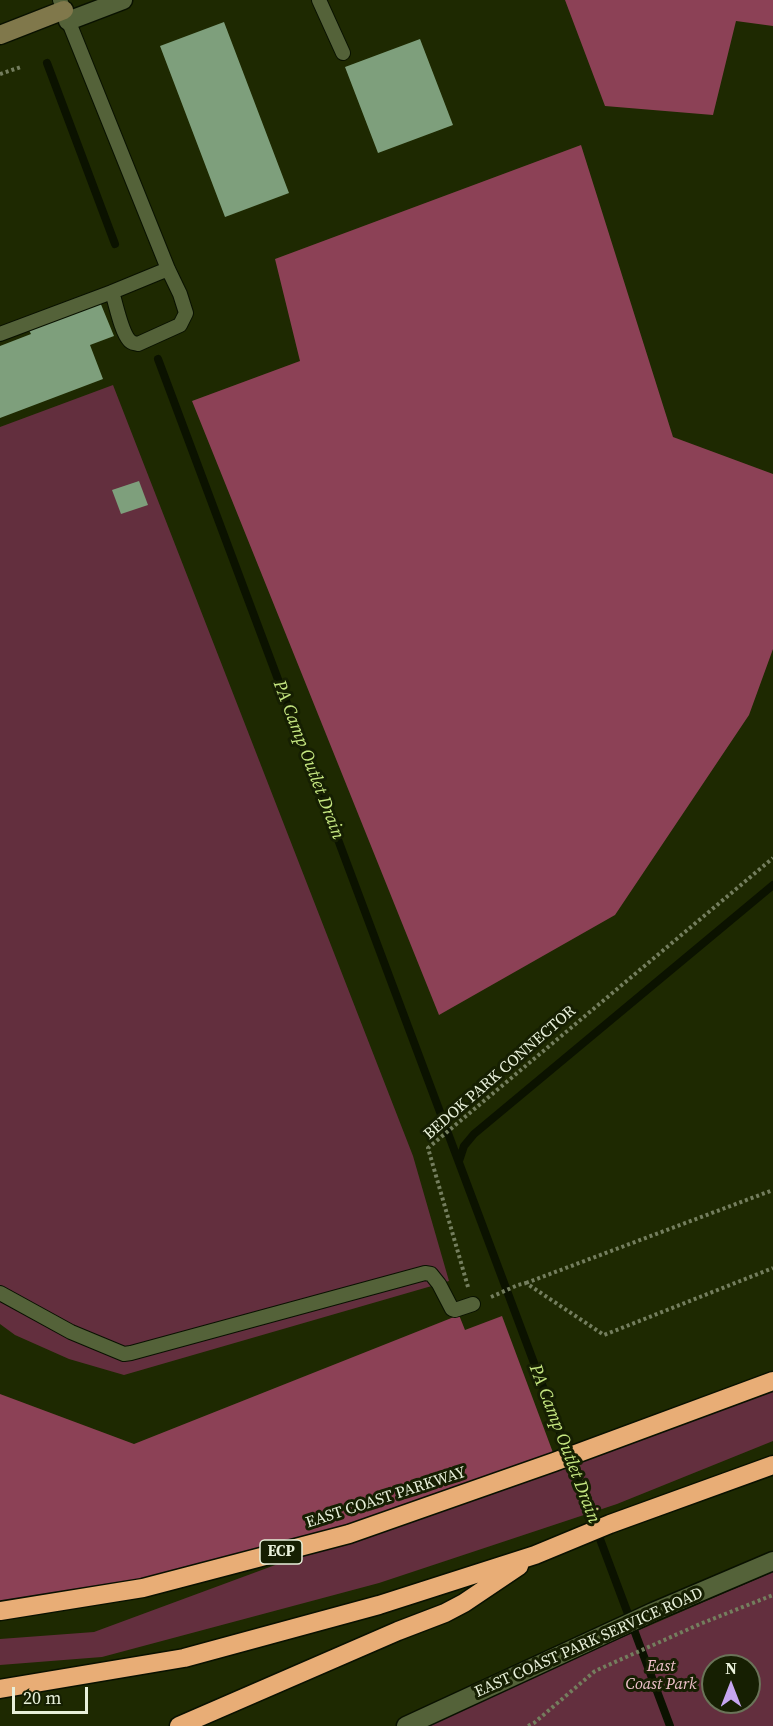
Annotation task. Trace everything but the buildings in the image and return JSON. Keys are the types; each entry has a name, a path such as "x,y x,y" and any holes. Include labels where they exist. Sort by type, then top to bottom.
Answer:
{"highway":[{"name":"EAST COAST PARKWAY","path":"0,1611 143,1588 349,1534 554,1462 773,1381"},
{"path":"0,1689 184,1658 379,1605 535,1555 582,1534 773,1465"},
{"path":"179,1726 398,1631 445,1613 464,1603 535,1555"}],"street":[{"path":"0,35 64,10 123,0"},
{"name":"EAST COAST PARK SERVICE ROAD","path":"406,1726 653,1612 773,1561"}],"lane":[{"path":"319,0 343,53"},
{"path":"64,10 186,312 180,325 138,344 129,341 112,292"},
{"path":"0,334 168,269"},
{"path":"0,1293 71,1332 124,1354 425,1273 431,1274 439,1284 452,1310 478,1303"}],"path":[{"path":"0,74 21,67"},
{"name":"BEDOK PARK CONNECTOR","path":"478,1303 428,1148 773,858"},
{"path":"478,1303 518,1285 773,1190"},
{"path":"526,1282 604,1335 773,1268"},
{"path":"528,1726 534,1725 595,1671 773,1595"}],"green space":[{"path":"113,385 413,1156 449,1281 124,1375 69,1359 15,1335 0,1324 0,427"},
{"path":"773,1381 773,1441 617,1504 379,1583 102,1657 0,1665 0,1639 94,1632"},
{"name":"East Coast Park","path":"773,1572 773,1726 409,1726 621,1638"}],"shaded area":[{"path":"565,0 773,0 773,26 736,21 713,115 605,106"},
{"path":"581,145 673,437 773,474 773,649 749,715 615,915 439,1015 192,401 300,361 275,259"},
{"path":"459,1315 465,1330 502,1316 555,1458 348,1531 142,1585 0,1608 0,1394 134,1444"}],"waterway":[{"path":"47,63 115,244"},
{"name":"PA Camp Outlet Drain","path":"158,359 670,1726"},
{"name":"PA Camp Outlet Drain","path":"459,1161 464,1146 474,1134 773,885"}]}
